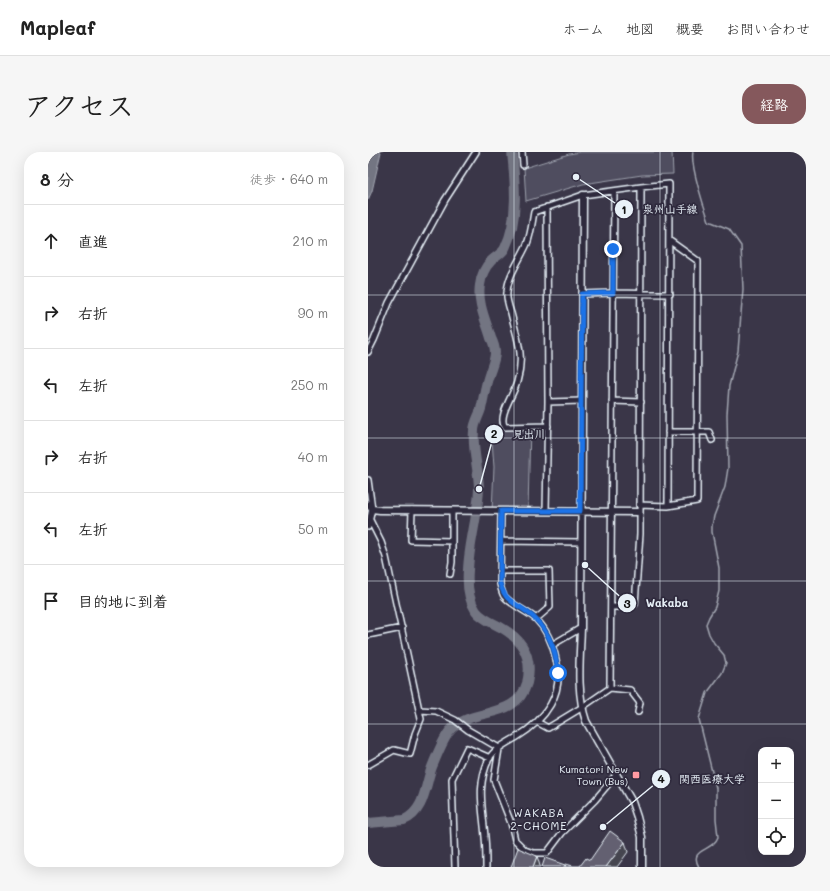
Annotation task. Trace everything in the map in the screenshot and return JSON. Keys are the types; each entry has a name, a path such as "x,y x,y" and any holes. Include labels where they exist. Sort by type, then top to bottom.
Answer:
{"street":[{"path":"368,352 389,303 445,200 476,152"},
{"path":"522,152 523,166"},
{"path":"548,426 505,427 502,424 502,416 518,382 521,360 520,345 508,304 507,293 509,280 528,241 534,212 583,195 669,184 670,294 668,506"},
{"path":"611,607 631,607 635,604 640,534 641,187"},
{"path":"610,688 614,191"},
{"path":"583,195 580,511 581,628 579,673 581,708 586,721 632,802 642,837 642,867"},
{"path":"546,511 548,426 547,207"},
{"path":"640,505 668,506 697,501 698,261 670,241"},
{"path":"582,294 670,294"},
{"path":"548,402 582,401"},
{"path":"612,401 641,402"},
{"path":"668,432 709,432 712,440"},
{"path":"368,480 370,507 370,520 368,527"},
{"path":"370,507 380,510 639,512"},
{"path":"412,510 410,540 452,541"},
{"path":"450,574 452,562 452,511"},
{"path":"486,867 485,837 480,801 482,776 490,758 499,748 537,722 552,704 557,688 557,661 547,634 536,619 504,595 500,584 501,511"},
{"path":"368,765 394,750 410,754 415,734 421,719 386,557 381,542 370,520"},
{"path":"501,541 580,542"},
{"path":"500,571 549,571 550,607 536,619"},
{"path":"368,635 402,628"},
{"path":"552,645 581,628"},
{"path":"537,722 548,728 610,688 630,690 640,703 638,712"},
{"path":"420,710 436,711 455,720 468,730 499,748"},
{"path":"455,867 452,779 466,748 490,758"},
{"path":"499,748 494,780 511,823 515,840 525,850 533,853 547,853 562,833 595,800 616,775"}],"shaded area":[{"path":"581,152 672,152 673,174 642,175 583,184 526,201 524,168 569,154"},
{"path":"530,426 528,511 492,511 494,467 492,440 495,432 505,427"}],"water":[{"path":"368,152 381,152 372,191 368,200"}],"building":[{"path":"610,831 625,842 606,867 565,867 566,864 580,866 586,858 590,860"},
{"path":"518,848 537,856 533,867 511,867"},
{"path":"545,858 565,865 564,867 542,867"}],"waterway":[{"path":"368,823 404,820 411,816 420,804 432,767 449,732 458,724 469,718 503,709 513,703 521,695 527,683 529,674 529,666 525,651 516,638 502,628 484,619 476,611 470,596 468,580 470,550 479,489 474,445 474,428 481,409 486,383 494,361 495,353 494,345 481,305 479,292 482,275 491,261 505,248 512,225 515,200 512,152"},
{"path":"693,152 695,176 709,221 729,229 741,246 743,289 738,351 729,386 727,414 728,468 725,487 714,516 712,526 719,568 719,591 715,607 706,624 709,634 724,655 726,663 722,673 707,693 699,719 716,788 716,819 718,837 715,842 702,850 697,856 696,861 699,867"}],"place":[{"name":"泉州山手線","path":"576,177"},
{"name":"見出川","path":"479,489"},
{"name":"Wakaba","path":"585,565"},
{"name":"Kumatori New Town (Bus)","path":"636,775"},
{"name":"関西医療大学","path":"603,827"}],"district":[{"name":"WAKABA 2-CHOME","path":"539,818"}],"route":[{"path":"558,673 557,661 547,634 536,619 504,595 500,584 501,511 580,511 582,294 613,293 613,249"}]}
